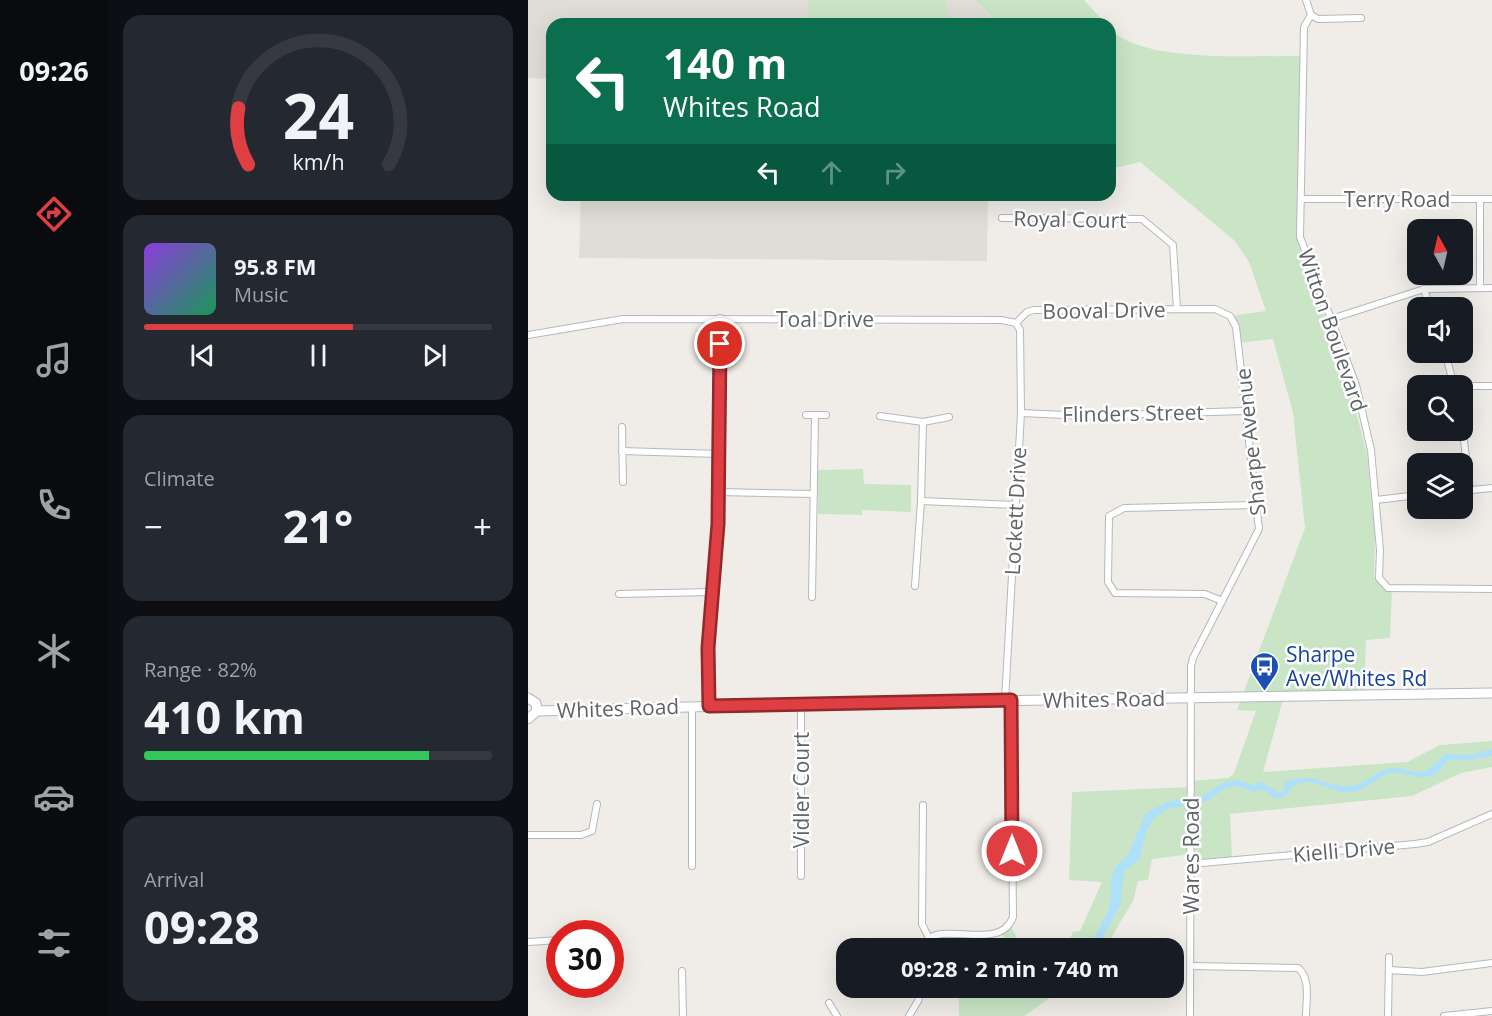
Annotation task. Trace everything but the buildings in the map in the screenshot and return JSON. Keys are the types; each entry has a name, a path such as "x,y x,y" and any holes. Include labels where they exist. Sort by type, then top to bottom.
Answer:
{"street":[{"path":"1306,0 1311,15 1318,19 1361,18"},
{"name":"Witton Boulevard","path":"1311,15 1304,27 1302,246 1356,385 1371,450 1380,550 1379,578 1385,588 1492,589"},
{"name":"Terry Road","path":"1301,199 1492,199"},
{"path":"1480,199 1480,288"},
{"name":"Royal Court","path":"1002,218 1142,219 1173,245 1177,309"},
{"path":"1331,319 1424,289 1492,288"},
{"path":"1424,289 1427,297"},
{"name":"Booval Drive","path":"1016,323 1027,312 1034,310 1196,309"},
{"name":"Sharpe Avenue","path":"1190,697 1193,658 1258,536 1239,346 1234,321 1223,311 1196,309"},
{"path":"709,706 708,648 719,492 720,318"},
{"name":"Toal Drive","path":"528,335 612,320 720,318 1001,320 1016,323"},
{"name":"Lockett Drive","path":"929,938 944,933 995,934 1006,929 1013,917 1008,701 1015,505 1021,413 1020,330 1016,323"},
{"path":"1473,386 1492,386"},
{"name":"Flinders Street","path":"1021,413 1087,416 1244,411"},
{"path":"806,415 826,415"},
{"path":"812,597 815,415"},
{"path":"880,416 923,422 948,417"},
{"path":"915,586 921,501 923,422"},
{"path":"622,427 623,482"},
{"path":"622,451 718,454"},
{"path":"1473,490 1492,488"},
{"path":"719,492 814,494"},
{"path":"1376,500 1407,496"},
{"path":"921,501 1015,505"},
{"path":"1222,601 1205,594 1115,592 1108,582 1107,572 1109,516 1124,508 1256,505"},
{"path":"619,594 712,592"},
{"name":"Whites Road","path":"537,711 692,706 1492,693"},
{"name":"Wares Road","path":"1190,697 1190,1016"},
{"path":"528,699 536,703 537,711 528,719"},
{"name":"Vidler Court","path":"801,704 801,876"},
{"path":"692,706 692,866"},
{"path":"528,835 581,835 592,831 597,804"},
{"path":"923,805 922,924 929,938"},
{"name":"Kielli Drive","path":"1191,864 1422,843 1492,814"},
{"path":"528,942 546,941"},
{"path":"1388,1016 1389,957"},
{"path":"1389,970 1422,972 1492,963"},
{"path":"1191,966 1298,968 1304,975 1306,984 1306,1016"},
{"path":"682,971 683,1016"},
{"path":"909,1016 919,998"},
{"path":"829,1003 837,1016"},
{"path":"1444,1016 1492,1011"}],"shaded area":[{"path":"528,0 975,0 990,16 990,18 546,18 546,79 528,78"},
{"path":"581,201 988,201 987,261 579,258"}],"green space":[{"path":"809,0 945,0 949,18 808,18"},
{"path":"975,0 1084,0 1100,18 990,18 990,15"},
{"path":"1116,33 1126,40 1148,48 1173,53 1304,56 1301,241 1331,338 1349,383 1367,455 1375,536 1374,577 1392,589 1390,638 1366,640 1364,695 1284,696 1263,772 1407,762 1440,745 1492,741 1492,767 1461,773 1412,796 1230,814 1232,858 1191,861 1191,854 1152,859 1148,880 1138,881 1133,901 1111,938 1071,938 1073,932 1080,931 1102,882 1069,880 1072,792 1190,787 1190,781 1228,778 1234,773 1256,711 1237,710 1305,528 1293,413 1273,339 1239,343 1230,316 1266,311 1249,262 1235,241 1140,162 1116,168"},
{"path":"863,469 864,484 911,485 911,512 862,510 862,515 818,514 818,470"},
{"path":"1010,925 1017,938 1005,938 1001,933"},
{"path":"959,998 1050,998 1024,1016 959,1016"}],"water":[{"path":"1492,749 1492,756 1469,760 1448,760 1439,772 1429,777 1391,773 1352,792 1334,790 1308,782 1292,787 1285,797 1275,799 1263,789 1254,792 1238,786 1226,788 1207,801 1168,809 1154,818 1146,833 1139,860 1124,871 1120,906 1102,938 1094,938 1110,907 1111,881 1115,867 1128,855 1146,813 1166,802 1203,796 1224,782 1237,780 1253,785 1262,782 1277,792 1282,792 1286,781 1296,778 1350,786 1359,784 1383,770 1401,768 1419,772 1434,765 1445,754 1470,755"}],"place":[{"name":"Sharpe Ave/Whites Rd","path":"1265,692"}],"route":[{"path":"720,344 719,492 708,648 709,706 1011,700 1012,851"}]}
